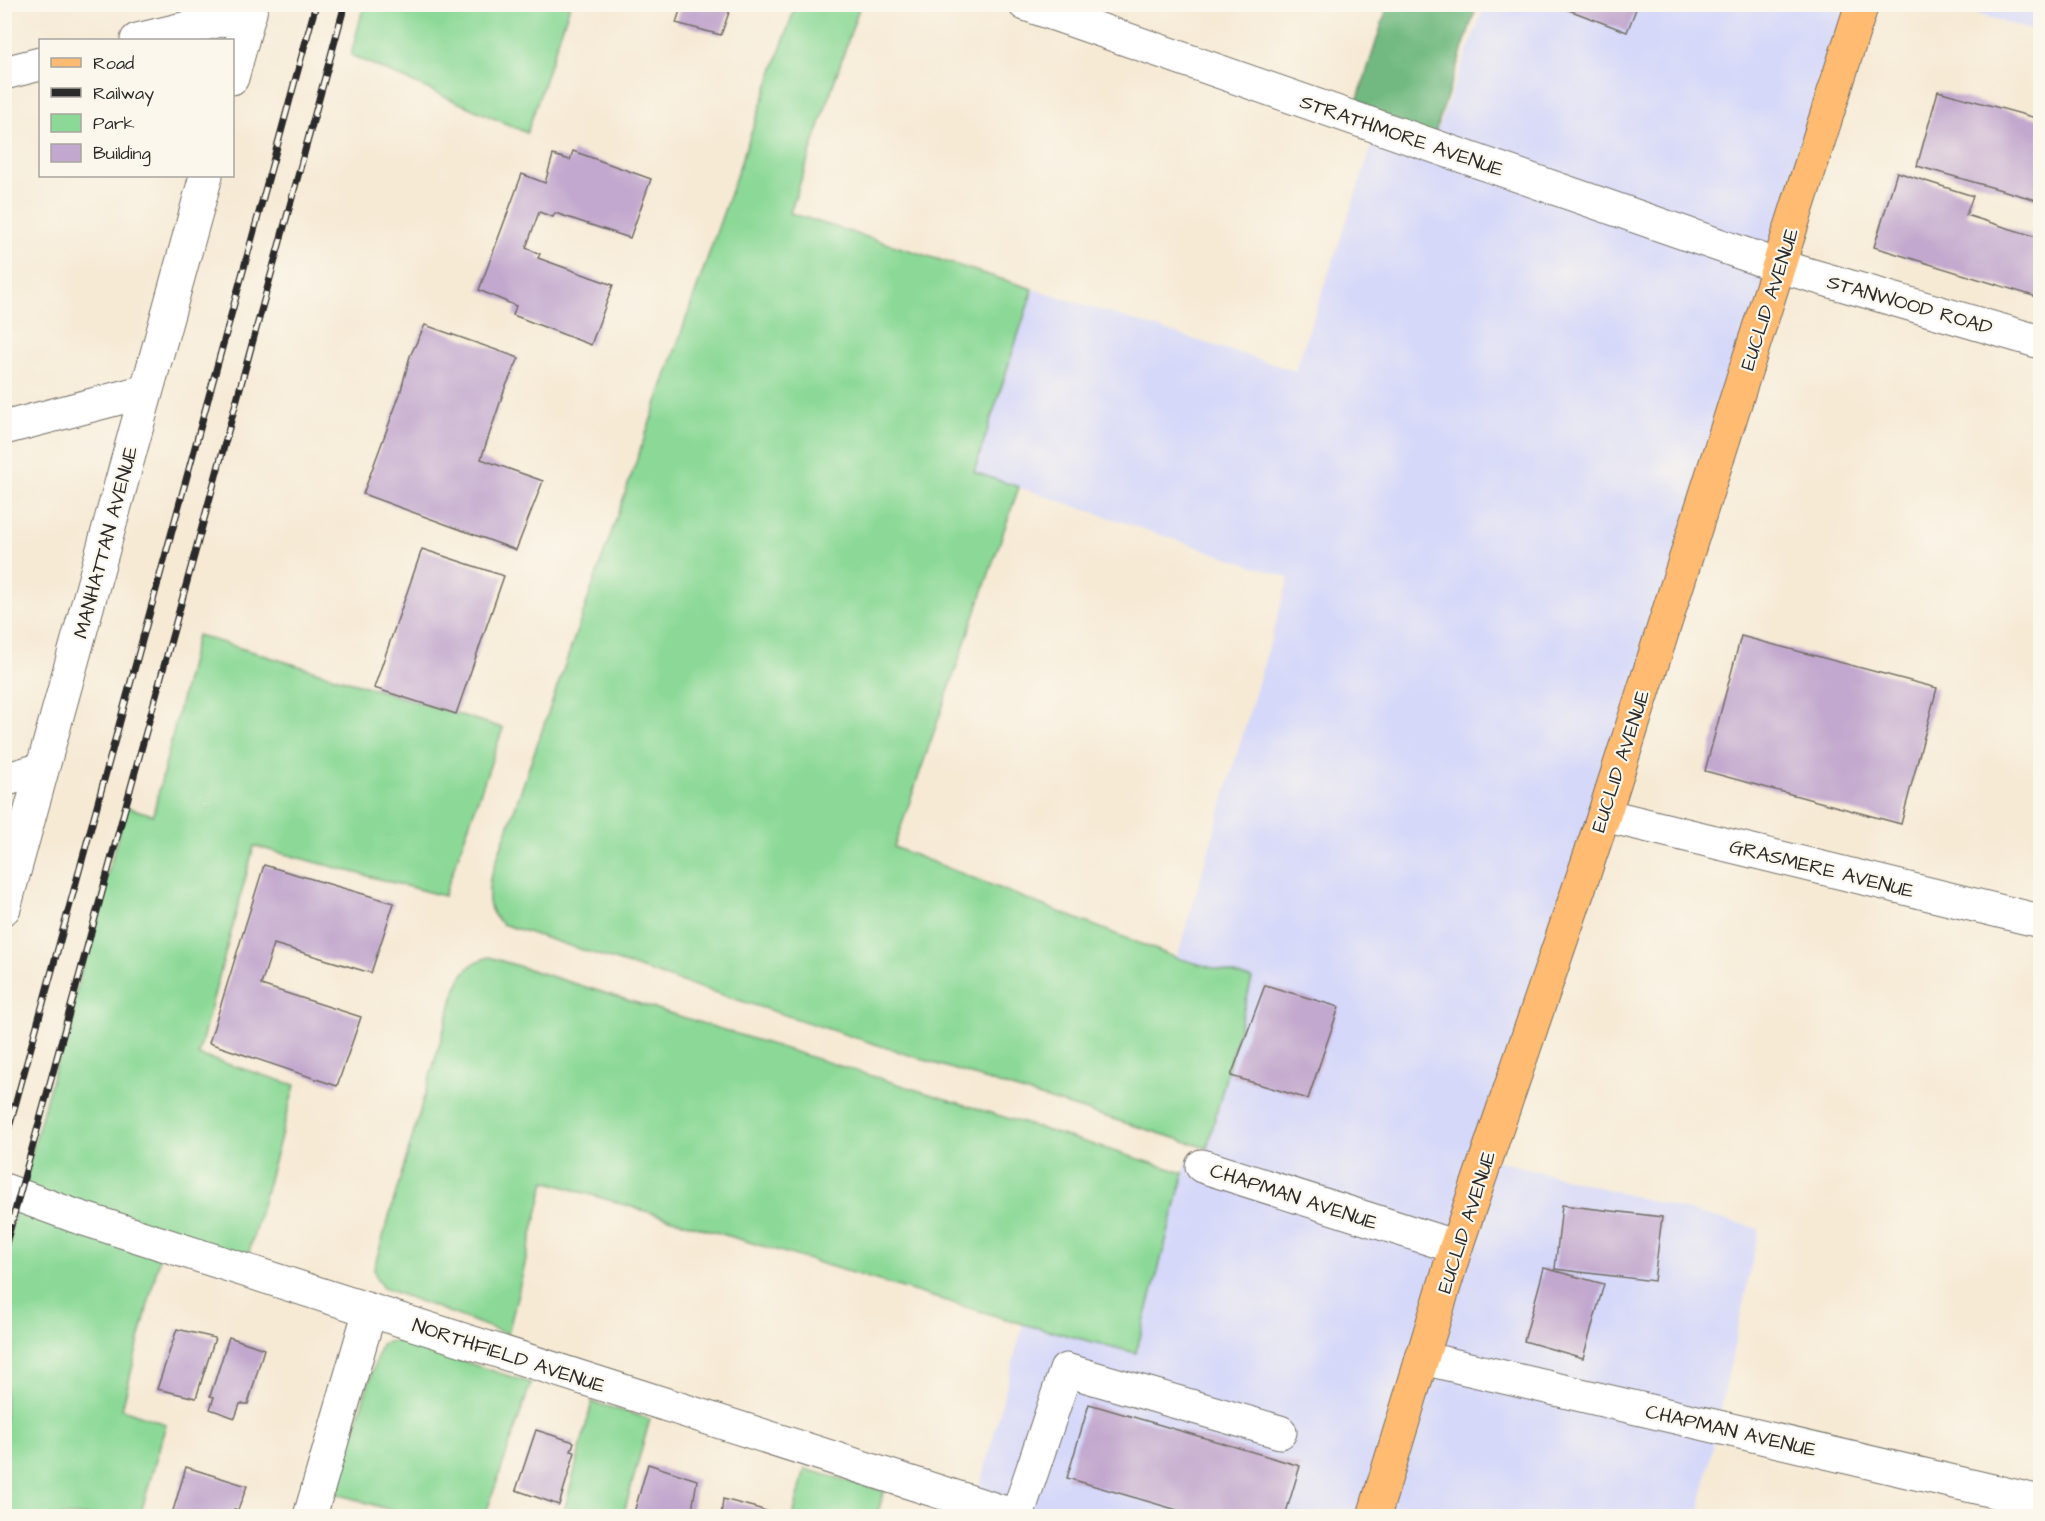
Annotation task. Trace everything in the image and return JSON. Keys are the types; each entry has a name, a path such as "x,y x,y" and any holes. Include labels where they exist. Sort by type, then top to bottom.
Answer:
{"main road":[{"name":"EUCLID AVENUE","path":"1374,1516 1456,1247 1604,815 1862,4"}],"street":[{"name":"STRATHMORE AVENUE","path":"1025,4 1779,266"},
{"path":"141,39 251,9"},
{"path":"234,71 251,9"},
{"path":"4,73 39,64"},
{"name":"MANHATTAN AVENUE","path":"4,908 206,177"},
{"name":"STANWOOD ROAD","path":"1779,266 2040,342"},
{"path":"4,428 146,391"},
{"path":"4,780 42,769"},
{"name":"GRASMERE AVENUE","path":"1604,815 2040,921"},
{"name":"CHAPMAN AVENUE","path":"1202,1166 1456,1247"},
{"name":"NORTHFIELD AVENUE","path":"4,1190 75,1216 1016,1516"},
{"path":"310,1516 370,1310"},
{"name":"CHAPMAN AVENUE","path":"1422,1358 2040,1502"},
{"path":"1016,1516 1066,1370 1280,1432"}],"shaded area":[{"path":"1485,5 1862,5 1487,1158 1759,1229 1698,1516 972,1516 1023,1324 1136,1352 1187,1161 1202,1165 1252,980 1177,958 1289,578 974,472 1033,289 1295,371 1379,126 1432,144"},
{"path":"1949,5 2040,5 2040,33"}],"green space":[{"path":"364,5 570,5 527,133 351,55"},
{"path":"796,5 860,5 790,213 1033,289 974,472 1019,487 894,847 1177,958 1252,979 1207,1148 1018,1090 502,924 491,909 490,879"},
{"path":"1388,5 1477,5 1431,145 1352,117"},
{"path":"197,635 503,728 444,896 254,846 198,1055 295,1085 244,1270 163,1244 122,1409 166,1424 140,1516 5,1516 5,1251 126,807 153,815"},
{"path":"489,957 1184,1173 1136,1353 1023,1324 545,1181 508,1334 383,1288 376,1278 374,1268 456,988 468,968"},
{"path":"392,1341 406,1343 531,1383 485,1516 411,1516 334,1493 381,1344"},
{"path":"592,1402 650,1419 623,1516 563,1516"},
{"path":"805,1469 884,1491 877,1516 793,1516"}],"building":[{"path":"682,4 732,4 721,35 676,23"},
{"path":"1553,4 1638,4 1627,32"},
{"path":"1938,91 2040,119 2040,201 1917,166"},
{"path":"573,151 651,179 630,238 555,213 553,217 539,212 526,248 540,254 538,258 613,285 591,345 513,315 516,306 479,290 522,174 545,183 553,155 570,160"},
{"path":"1897,172 1973,196 1966,215 2040,238 2040,298 1874,247"},
{"path":"425,325 519,358 505,388 481,459 543,481 516,550 363,494 400,394 410,356"},
{"path":"422,549 504,576 456,714 374,688"},
{"path":"1741,636 1937,688 1901,824 1705,771"},
{"path":"264,865 394,903 371,973 274,944 261,985 361,1017 337,1086 209,1043"},
{"path":"1265,985 1339,1007 1308,1099 1231,1076"},
{"path":"1562,1205 1662,1217 1654,1281 1555,1269"},
{"path":"1544,1268 1604,1284 1583,1358 1524,1341"},
{"path":"177,1329 215,1338 196,1398 157,1389"},
{"path":"229,1337 264,1349 248,1404 240,1404 235,1418 210,1409 214,1397 210,1396"},
{"path":"1089,1404 1300,1466 1285,1516 1198,1516 1067,1478"},
{"path":"536,1430 574,1442 571,1451 575,1452 559,1505 516,1490"},
{"path":"648,1464 697,1480 691,1516 633,1516"},
{"path":"186,1467 247,1486 238,1510 234,1509 231,1516 172,1514"},
{"path":"723,1499 757,1508 780,1516 721,1516"}],"railway":[{"path":"4,1146 316,4"},
{"path":"4,1251 345,4"}]}
